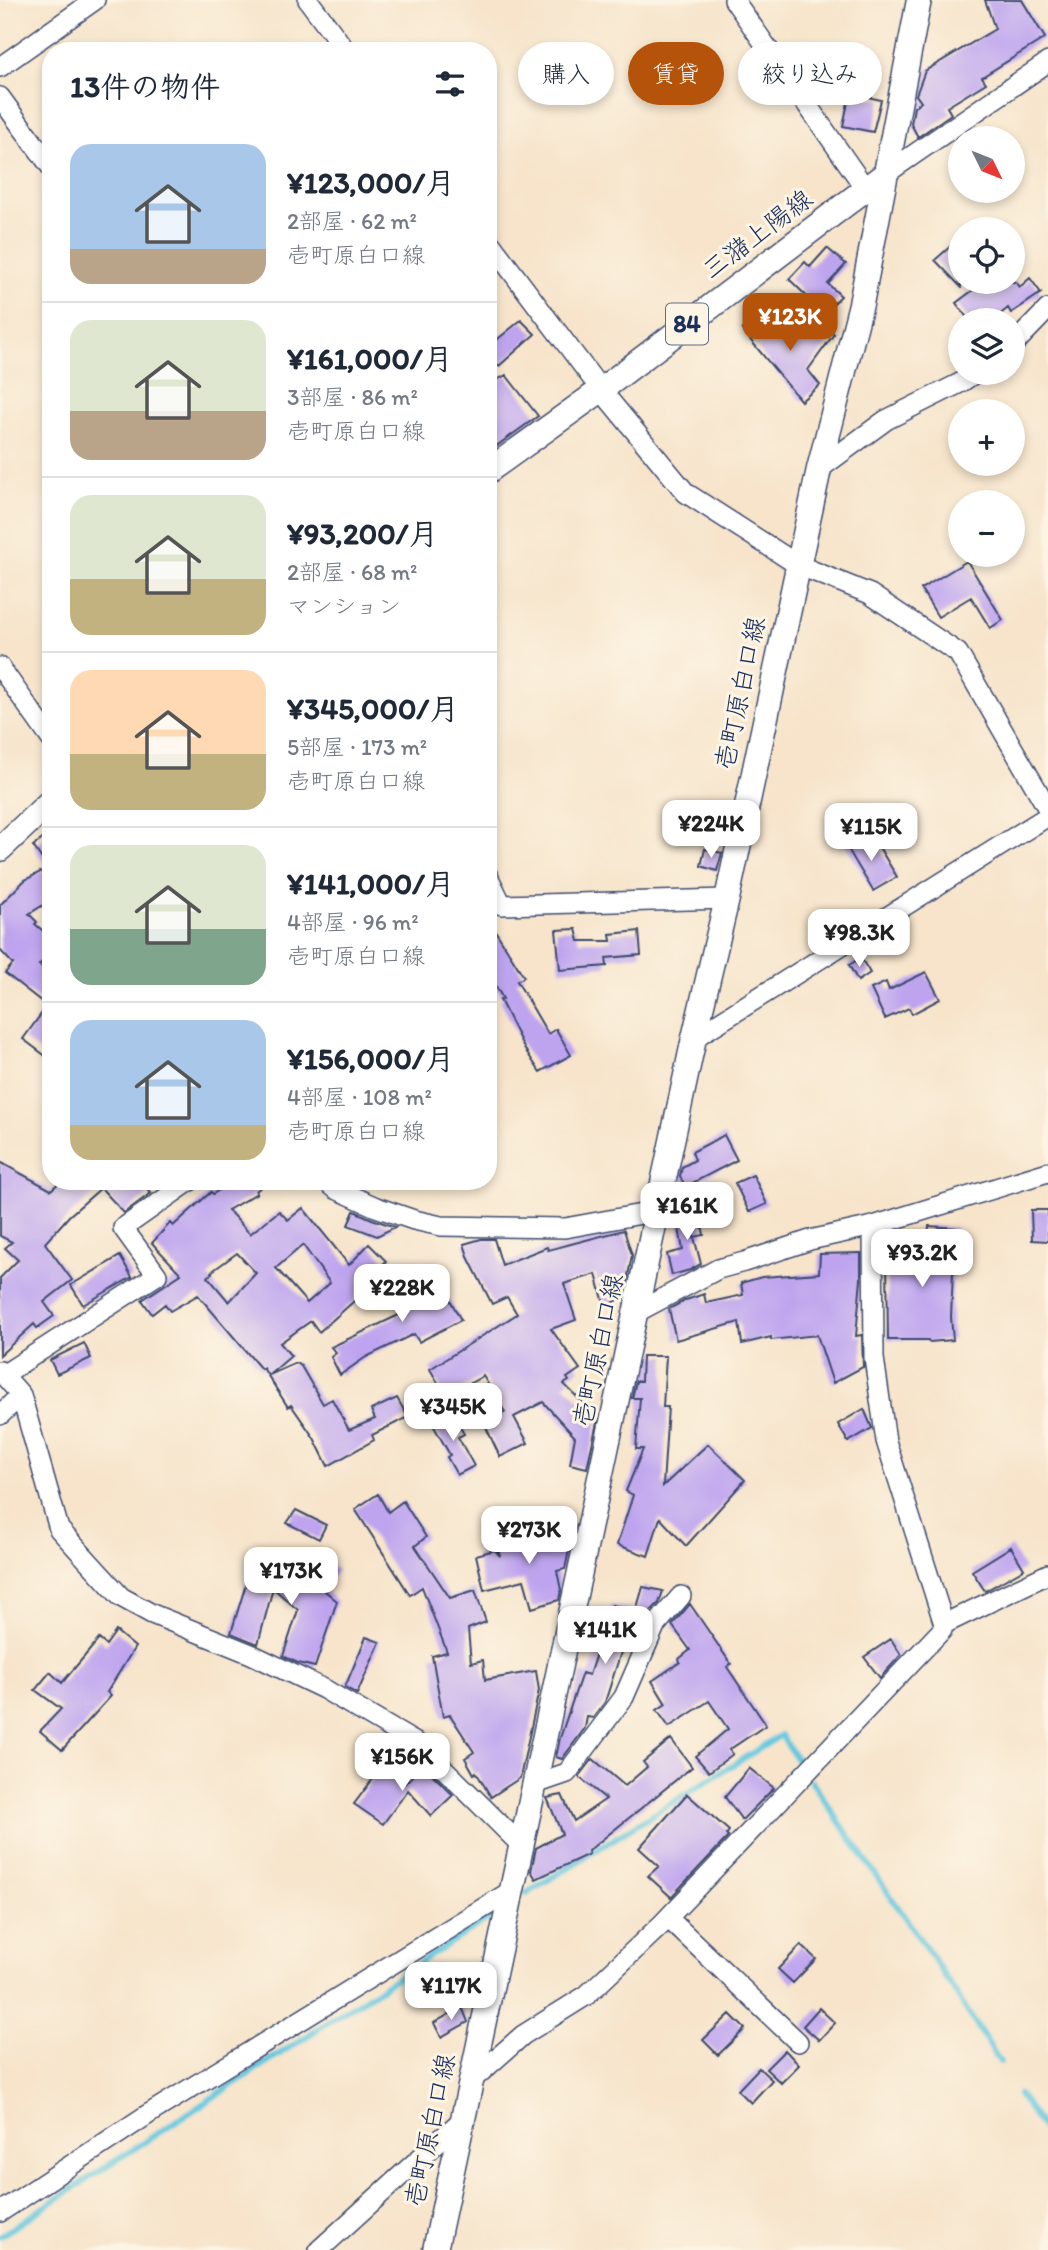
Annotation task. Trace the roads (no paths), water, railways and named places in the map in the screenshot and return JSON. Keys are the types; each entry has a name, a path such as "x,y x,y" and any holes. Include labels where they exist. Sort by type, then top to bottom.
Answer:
{"main road":[{"path":"875,182 919,0"},
{"name":"三潴上陽線","path":"497,465 601,390 875,182"},
{"name":"壱町原白口線","path":"435,2250 694,1038 819,469 861,304 875,182"},
{"path":"0,849 42,809"}],"street":[{"path":"0,67 95,0"},
{"path":"308,0 339,42"},
{"path":"734,0 875,182 1048,62"},
{"path":"0,97 42,155"},
{"path":"497,252 601,390 686,492 798,565 870,594 958,653 1048,809"},
{"path":"1025,333 1048,309"},
{"path":"819,469 886,420 956,385"},
{"path":"0,667 42,726"},
{"path":"694,1038 1048,816"},
{"path":"497,895 502,905 726,899"},
{"path":"635,1313 718,1269 810,1240 873,1226 1048,1172"},
{"path":"177,1190 123,1228 157,1275 2,1373 21,1395 59,1529 121,1597 152,1614 251,1654 324,1689 421,1746 522,1846"},
{"path":"338,1190 376,1207 441,1226 565,1228 658,1211"},
{"path":"472,2080 523,2035 587,1995 668,1917 942,1630 944,1624 886,1441 874,1358 873,1226"},
{"path":"0,1415 21,1395"},
{"path":"944,1624 1048,1574"},
{"path":"535,1784 567,1773 624,1697 654,1626 681,1596"},
{"path":"0,2212 150,2112 511,1891"},
{"path":"668,1917 798,2042"},
{"path":"319,2250 463,2119"}],"waterway":[{"path":"527,1893 781,1735 797,1760"},
{"path":"812,1782 935,1961 1000,2062"},
{"path":"0,2236 499,1911"},
{"path":"1019,2094 1048,2136"}]}
